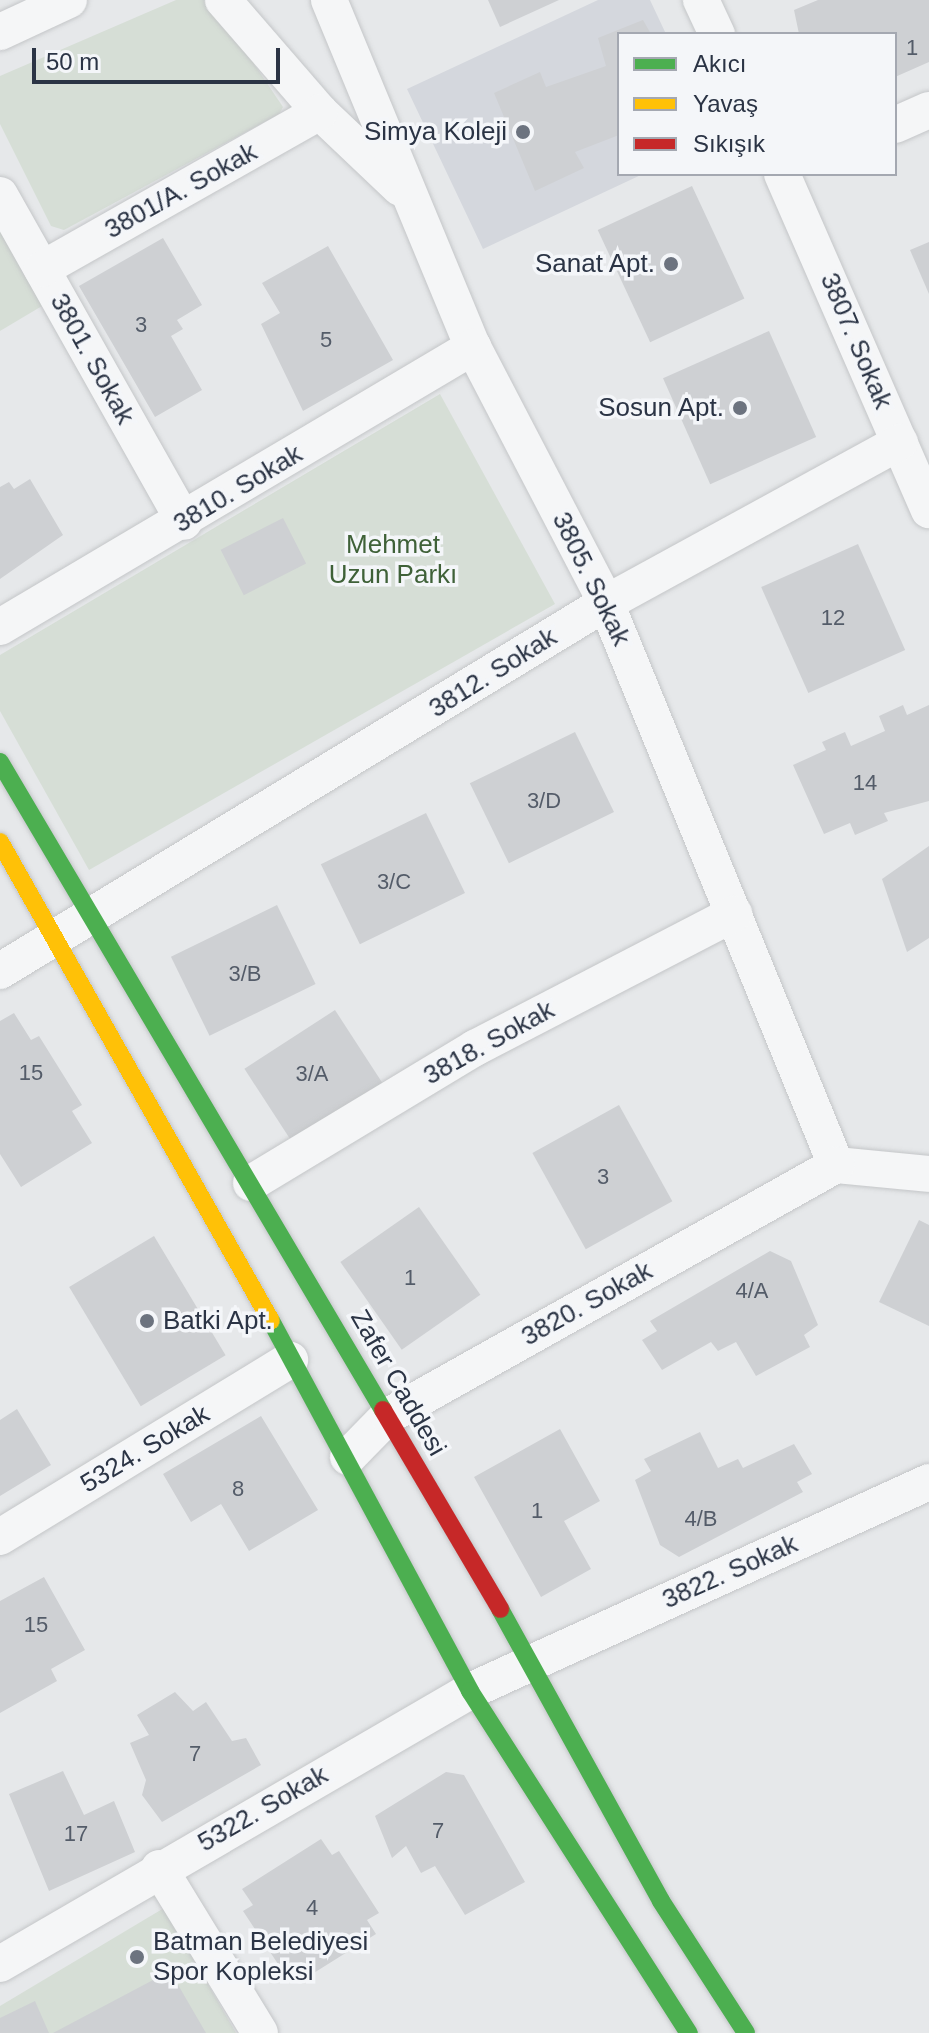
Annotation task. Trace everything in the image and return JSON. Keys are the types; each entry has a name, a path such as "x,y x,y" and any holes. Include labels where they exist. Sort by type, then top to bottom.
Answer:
{"main road":[{"name":"Zafer Caddesi","path":"0,762 95,917 388,1416 531,1663 661,1901 746,2033"},
{"path":"0,842 58,938 290,1360 348,1457 470,1691 689,2033"}],"street":[{"path":"0,32 69,0"},
{"path":"223,0 320,112 410,198"},
{"name":"3805. Sokak","path":"329,0 473,347 606,603 836,1165"},
{"path":"701,0 716,32"},
{"path":"897,124 929,110"},
{"name":"3801/A. Sokak","path":"42,269 320,112"},
{"name":"3807. Sokak","path":"783,176 929,510"},
{"name":"3801. Sokak","path":"0,195 184,522"},
{"name":"3810. Sokak","path":"0,627 184,522 473,347"},
{"name":"3812. Sokak","path":"0,971 95,917 606,603 900,442"},
{"name":"3818. Sokak","path":"251,1183 475,1048 734,914"},
{"path":"836,1165 929,1174"},
{"name":"3820. Sokak","path":"348,1457 388,1416 836,1165"},
{"name":"5324. Sokak","path":"0,1537 290,1360"},
{"name":"3822. Sokak","path":"531,1663 929,1482"},
{"name":"5322. Sokak","path":"0,1964 159,1868 470,1691 531,1663"},
{"path":"159,1868 260,2033"}],"shaded area":[{"name":"Simya Koleji","path":"598,0 650,0 665,32 617,32 617,176 639,176 483,249 407,89"}],"green space":[{"path":"176,0 211,0 283,107 279,114 64,230 51,226 0,124 0,76"},
{"path":"0,228 42,306 0,331"},
{"name":"Mehmet Uzun Parkı","path":"440,394 555,604 89,870 0,711 0,655"},
{"name":"Batman Belediyesi Spor Kopleksi","path":"164,1908 236,2033 0,2033 0,2006"}],"building":[{"path":"488,0 559,0 500,27"},
{"path":"818,0 929,0 929,62 897,76 897,32 799,32 794,10"},
{"path":"643,20 650,32 617,32 617,136 575,152 584,168 535,191 494,93 540,72 546,87 606,66 598,38"},
{"name":"Sanat Apt.","path":"692,186 744,298 650,342 598,230"},
{"path":"163,238 202,305 177,320 183,329 171,336 202,390 155,417 79,286"},
{"path":"929,242 929,294 910,250"},
{"path":"328,246 393,360 303,411 261,324 280,313 262,283"},
{"name":"Sosun Apt.","path":"769,331 816,437 710,484 663,378"},
{"path":"30,479 63,535 0,579 0,487 9,482 14,489"},
{"path":"283,518 306,563 244,595 221,550"},
{"path":"858,544 905,650 808,693 761,587"},
{"path":"903,705 907,715 929,705 929,801 884,813 888,821 855,835 850,823 824,834 793,765 826,750 822,742 845,732 851,746 885,731 879,716"},
{"path":"575,732 614,812 509,863 470,783"},
{"path":"426,813 465,893 360,944 321,864"},
{"path":"929,846 929,938 907,952 882,879"},
{"path":"277,905 316,984 210,1036 171,957"},
{"path":"335,1010 383,1084 292,1143 244,1069"},
{"path":"14,1013 31,1040 39,1036 82,1105 72,1111 92,1143 21,1187 0,1154 0,1021"},
{"path":"619,1105 672,1201 586,1249 532,1153"},
{"path":"419,1207 480,1295 402,1350 340,1262"},
{"path":"919,1220 929,1225 929,1326 879,1302"},
{"name":"Batki Apt.","path":"154,1236 226,1355 141,1406 69,1287"},
{"path":"770,1251 791,1261 818,1325 804,1335 810,1347 756,1376 736,1342 718,1351 711,1342 662,1370 642,1340 657,1331 650,1321"},
{"path":"17,1409 51,1465 0,1496 0,1420"},
{"path":"261,1416 318,1510 249,1551 221,1504 191,1522 163,1474"},
{"path":"560,1429 600,1501 564,1521 591,1569 541,1597 474,1477"},
{"path":"700,1432 718,1468 738,1459 743,1468 794,1444 812,1474 797,1482 803,1492 679,1557 660,1545 635,1480 651,1471 644,1459"},
{"path":"44,1577 85,1650 51,1669 57,1681 0,1713 0,1601"},
{"path":"175,1692 193,1711 206,1702 232,1741 246,1738 261,1765 162,1822 142,1795 146,1780 130,1743 149,1735 137,1715"},
{"path":"63,1771 84,1815 114,1801 135,1852 49,1891 9,1794"},
{"path":"446,1772 464,1775 525,1882 465,1915 435,1866 421,1873 406,1846 392,1858 375,1816"},
{"path":"321,1839 332,1855 339,1851 379,1913 367,1920 376,1934 301,1981 291,1965 282,1970 243,1911 253,1905 242,1889"},
{"path":"170,1971 206,2033 53,2033"},
{"path":"35,2001 49,2033 0,2033 0,2018"}],"traffic: fast":[{"path":"0,762 383,1410"},
{"path":"271,1321 470,1691 689,2033"},
{"path":"500,1609 661,1901 746,2033"}],"traffic: slow":[{"path":"0,842 271,1321"}],"traffic: jam":[{"path":"383,1410 500,1609"}],"place":[{"name":"Simya Koleji","path":"523,132"},
{"name":"Sanat Apt.","path":"671,264"},
{"name":"Sosun Apt.","path":"740,408"},
{"name":"Batki Apt.","path":"147,1321"},
{"name":"Batman Belediyesi Spor Kopleksi","path":"137,1957"}]}
